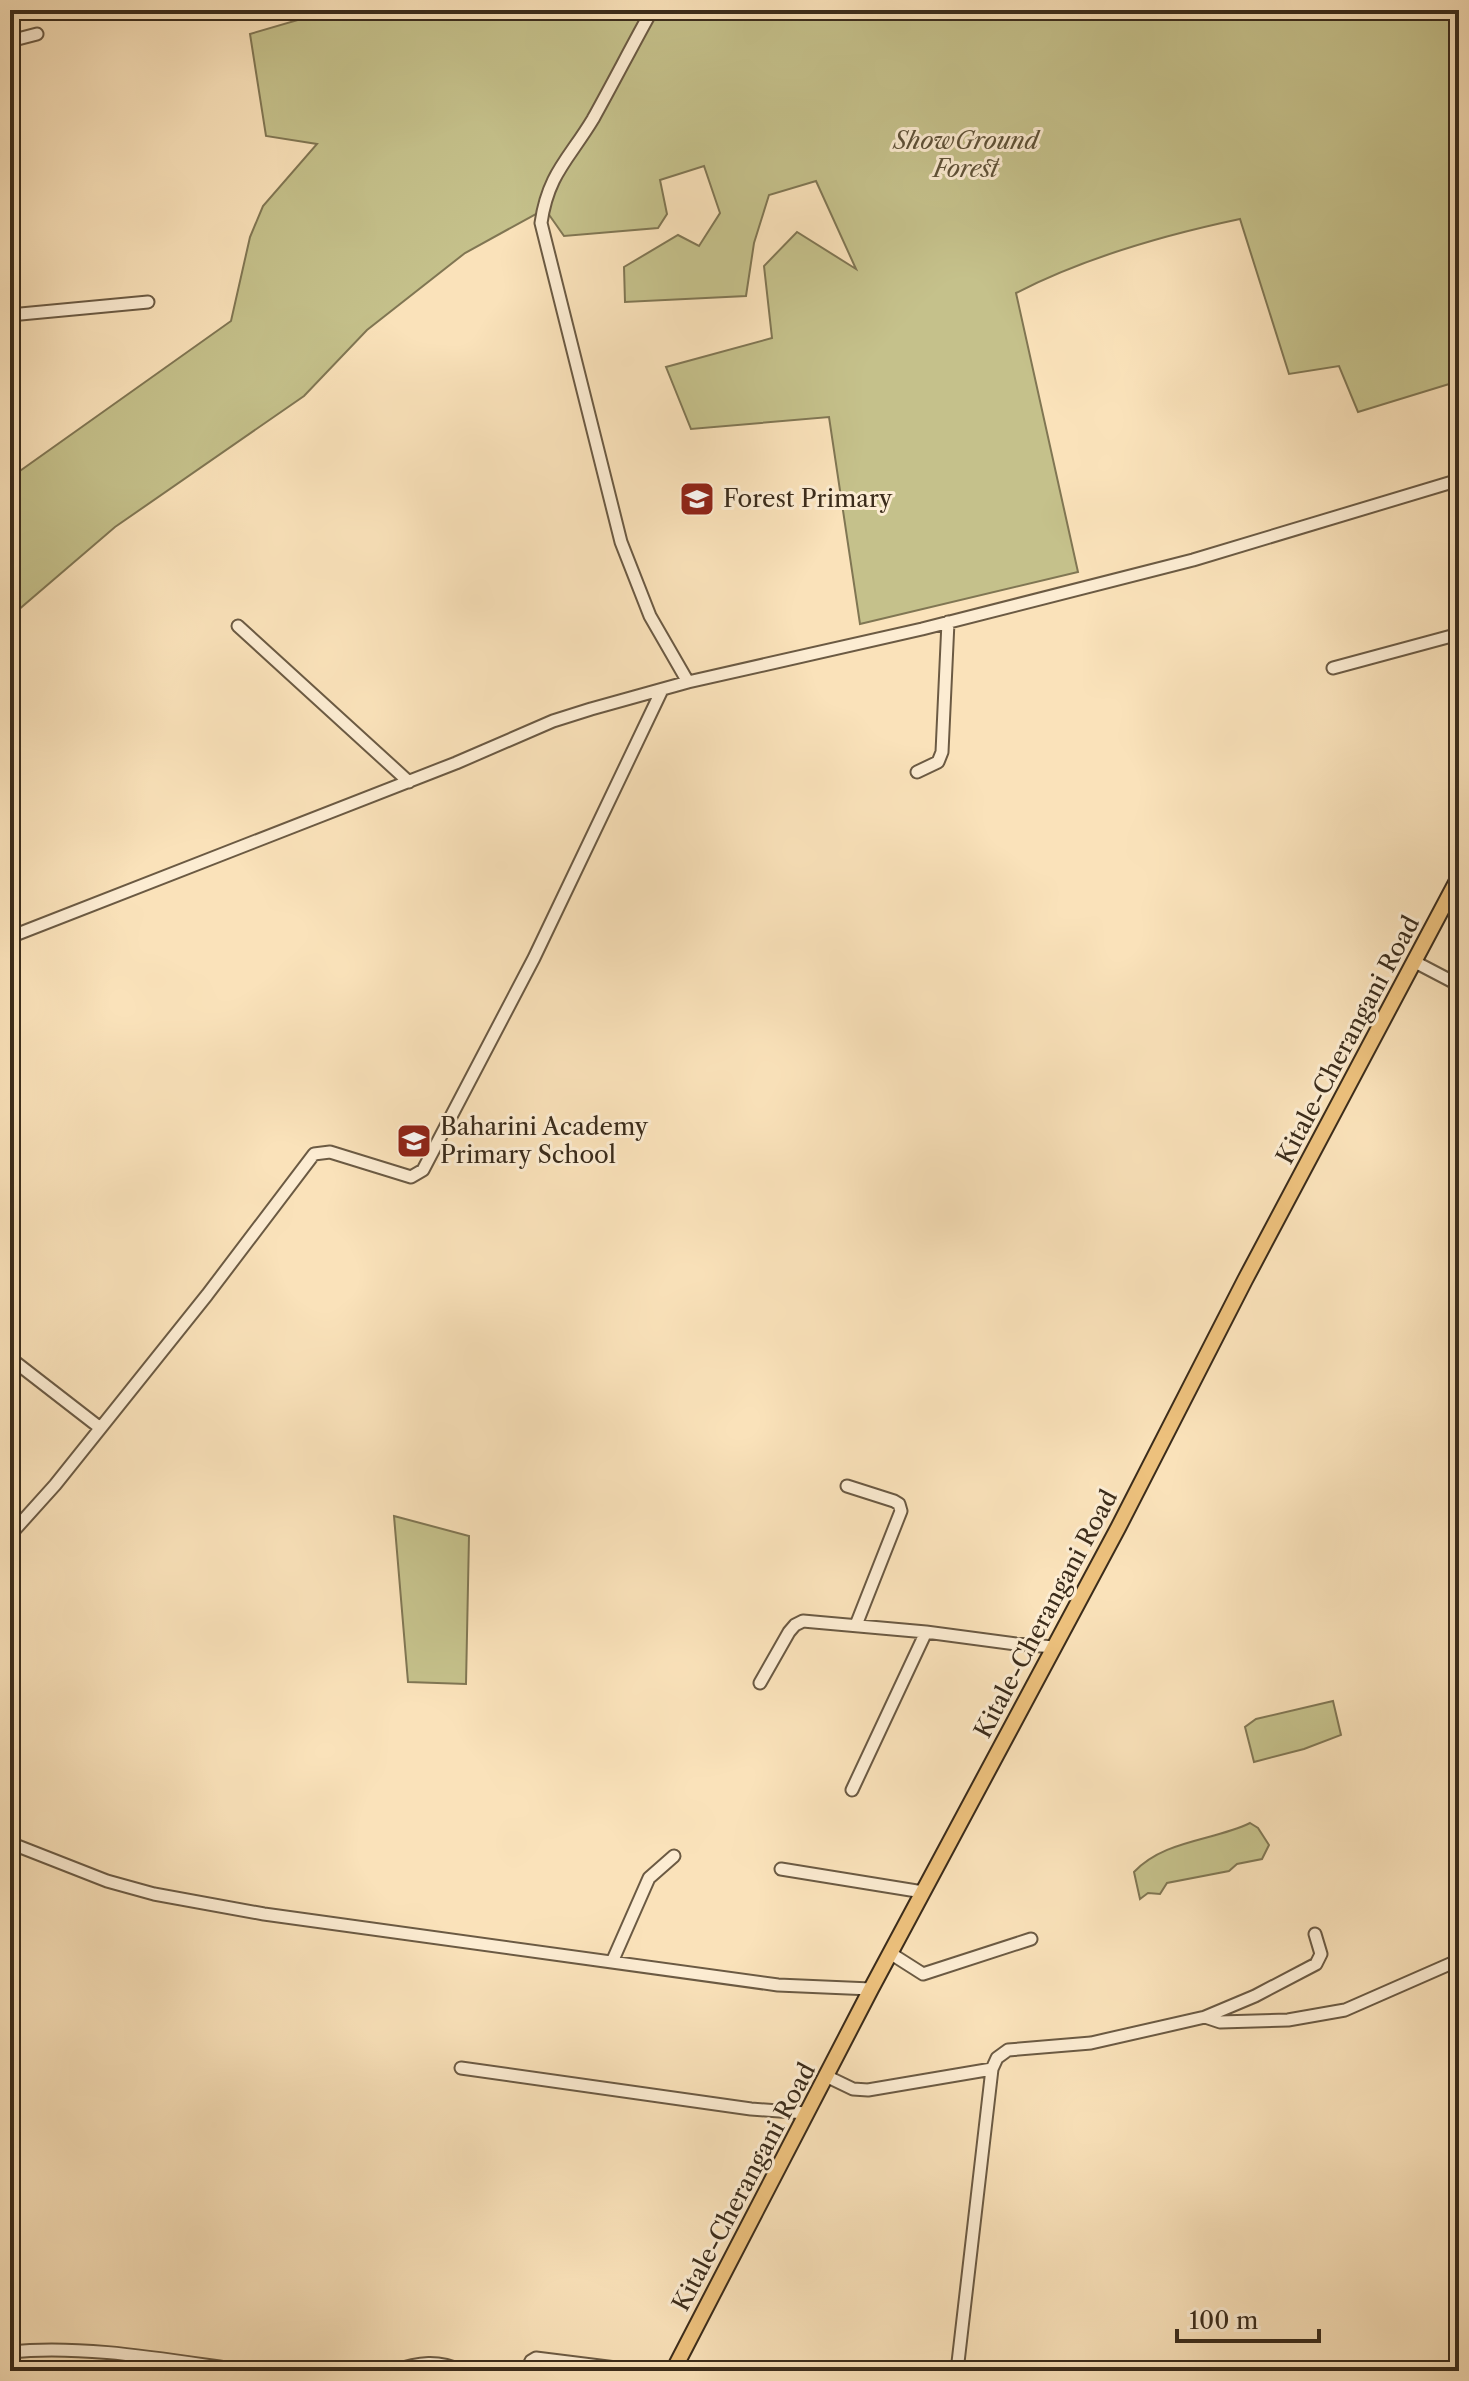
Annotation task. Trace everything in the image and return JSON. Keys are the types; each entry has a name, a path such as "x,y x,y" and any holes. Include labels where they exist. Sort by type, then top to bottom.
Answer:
{"main road":[{"name":"Kitale-Cherangani Road","path":"673,2371 871,1989 1459,877"}],"street":[{"path":"652,10 592,120 545,195 541,223 621,542 650,616 688,682"},
{"path":"10,41 37,34"},
{"path":"10,315 148,302"},
{"path":"10,937 409,782 553,721 688,682 948,622 1193,560 1459,480"},
{"path":"917,772 938,762 942,752 948,622"},
{"path":"238,626 409,782"},
{"path":"1333,668 1459,634"},
{"path":"10,1535 55,1485 207,1295 314,1154 330,1152 411,1177 423,1170 534,958 661,692"},
{"path":"1415,962 1459,985"},
{"path":"10,1358 99,1427"},
{"path":"847,1486 894,1501 901,1511 856,1625"},
{"path":"760,1683 789,1632 799,1622 856,1625 1054,1647"},
{"path":"852,1790 926,1632"},
{"path":"10,1843 107,1881 154,1894 264,1914 778,1985 871,1989"},
{"path":"612,1962 649,1878 674,1856"},
{"path":"781,1869 923,1892"},
{"path":"957,2371 992,2069 997,2058 1013,2049 1091,2043 1205,2017 1255,1996 1316,1964 1321,1954 1315,1934"},
{"path":"890,1953 923,1974 1031,1939"},
{"path":"1205,2017 1220,2022 1288,2020 1345,2010 1459,1960"},
{"path":"461,2068 751,2109 806,2113"},
{"path":"826,2076 853,2089 868,2090 992,2069"},
{"path":"10,2352 56,2350 247,2371"},
{"path":"526,2371 536,2358 640,2371"},
{"path":"394,2371 440,2362 462,2371"}],"green space":[{"name":"ShowGround Forest","path":"332,10 1459,10 1459,381 1358,412 1339,366 1289,374 1240,219 1154,240 1070,268 1016,293 1078,572 860,624 829,417 691,429 666,367 772,338 764,266 797,232 856,269 816,181 769,195 754,243 746,296 625,302 624,267 678,235 699,246 720,213 704,166 660,180 667,214 658,228 564,236 545,209 465,253 367,330 304,396 115,527 10,617 10,478 231,321 250,237 263,206 317,144 266,136 250,34"},
{"path":"394,1516 469,1536 466,1684 408,1682"},
{"path":"1333,1701 1341,1735 1304,1749 1254,1762 1245,1727 1256,1719"},
{"path":"1250,1823 1258,1828 1269,1845 1262,1859 1237,1864 1229,1871 1167,1883 1160,1894 1148,1893 1140,1899 1134,1872 1146,1861 1174,1847"}],"place":[{"name":"Forest Primary","path":"697,499"},
{"name":"Baharini Academy Primary School","path":"414,1141"}]}
